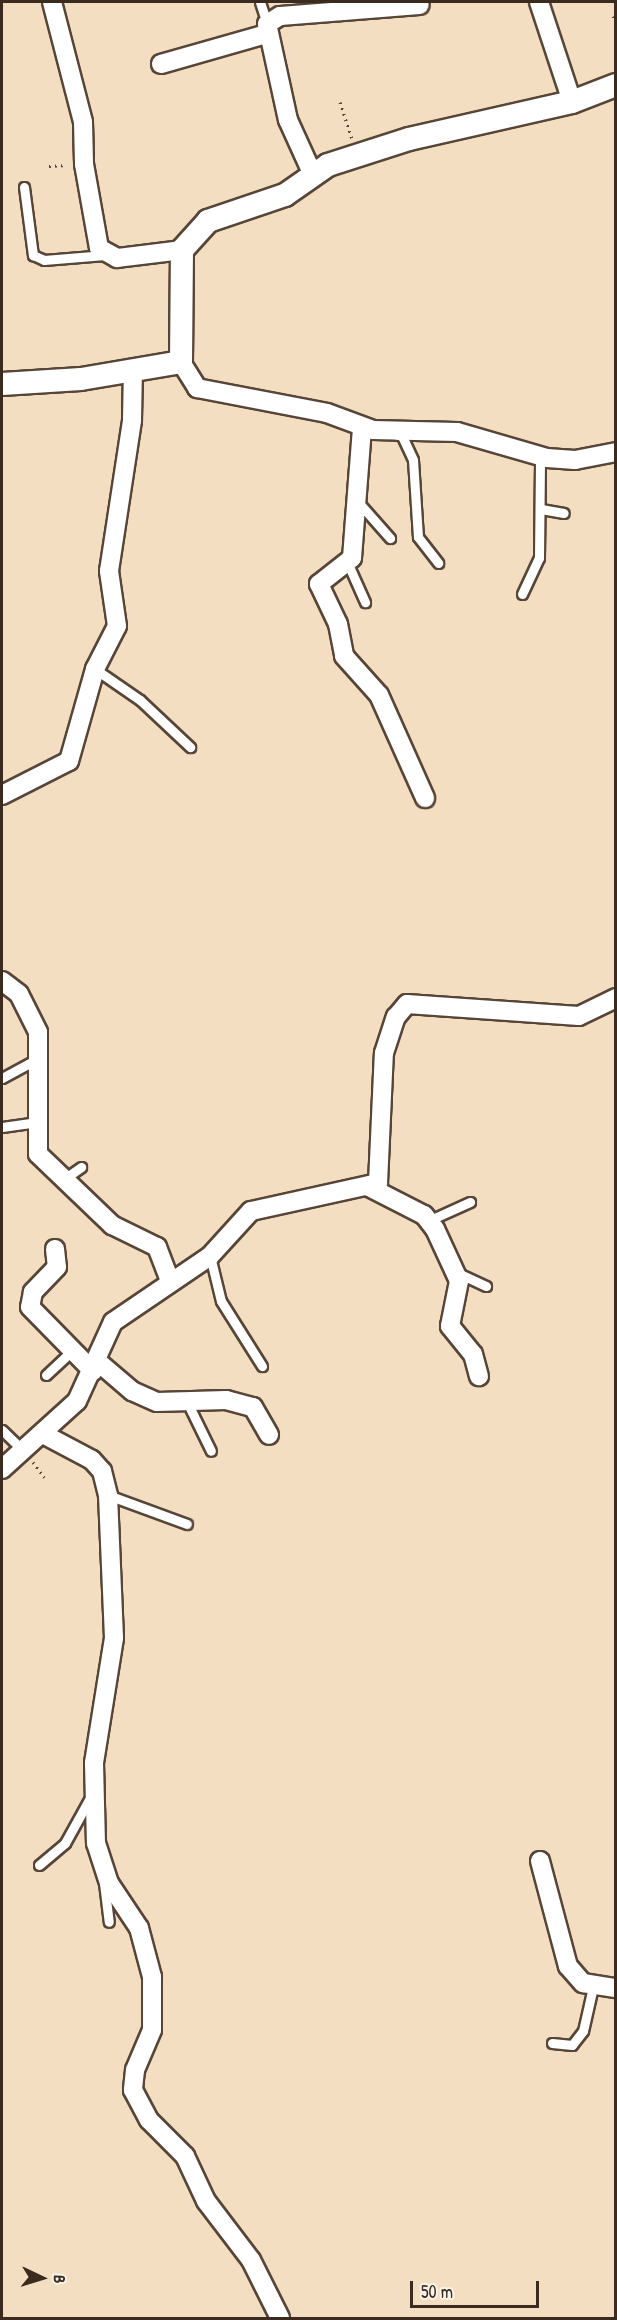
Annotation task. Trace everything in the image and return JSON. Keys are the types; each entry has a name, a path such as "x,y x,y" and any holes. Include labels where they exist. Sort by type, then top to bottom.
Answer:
{"street":[{"path":"52,2 77,91 84,164 99,248 105,255 182,250"},
{"path":"539,2 572,102"},
{"path":"161,64 267,29 280,16 327,8 420,5"},
{"path":"267,29 298,149 313,175"},
{"path":"615,85 572,102 352,157 313,175 258,207 208,221 182,250 181,363 197,388 327,413 362,428 386,431 456,432 538,457 575,460 615,452"},
{"path":"2,384 181,363"},
{"path":"2,795 65,766 95,669 118,614 109,571 131,431 133,370"},
{"path":"362,428 359,503 348,564 321,577 319,584 338,624 344,656 379,695 425,798"},
{"path":"2,981 27,1006 38,1032 40,1058 36,1122 38,1154 62,1180 112,1226 157,1247 170,1281"},
{"path":"2,1469 77,1401 95,1366 113,1322 170,1281 210,1256 258,1208 369,1188 382,1176 384,1053 396,1017 407,1004 579,1016 615,998"},
{"path":"369,1188 430,1220 458,1273 450,1326 474,1354 478,1376"},
{"path":"55,1249 57,1267 33,1292 30,1307 72,1351 143,1397 188,1404 242,1402 260,1414 269,1435"},
{"path":"43,1434 92,1460 102,1471 108,1495 114,1638 94,1791 102,1866 139,1928 152,1977 152,2030 135,2070 138,2105 185,2156 206,2200 251,2260 280,2319"},
{"path":"540,1861 568,1966 593,1987 615,1988"}],"lane":[{"path":"260,2 267,29"},
{"path":"24,187 33,255 44,260 105,255"},
{"path":"386,431 407,444 418,537 438,563"},
{"path":"522,594 537,574 544,460 538,457"},
{"path":"359,503 390,538"},
{"path":"541,508 564,513"},
{"path":"348,564 365,602"},
{"path":"95,669 140,700 190,747"},
{"path":"2,1078 40,1058"},
{"path":"2,1127 36,1122"},
{"path":"62,1180 81,1167"},
{"path":"430,1220 470,1202"},
{"path":"210,1256 220,1301 262,1366"},
{"path":"458,1273 486,1286"},
{"path":"46,1375 72,1351"},
{"path":"188,1404 212,1451"},
{"path":"2,1430 23,1450"},
{"path":"108,1495 187,1524"},
{"path":"39,1865 65,1843 94,1791"},
{"path":"102,1866 108,1922"},
{"path":"552,2043 572,2045 583,2031 593,1987"}],"path":[{"path":"613,16 615,23"},
{"path":"340,102 352,157"}]}
